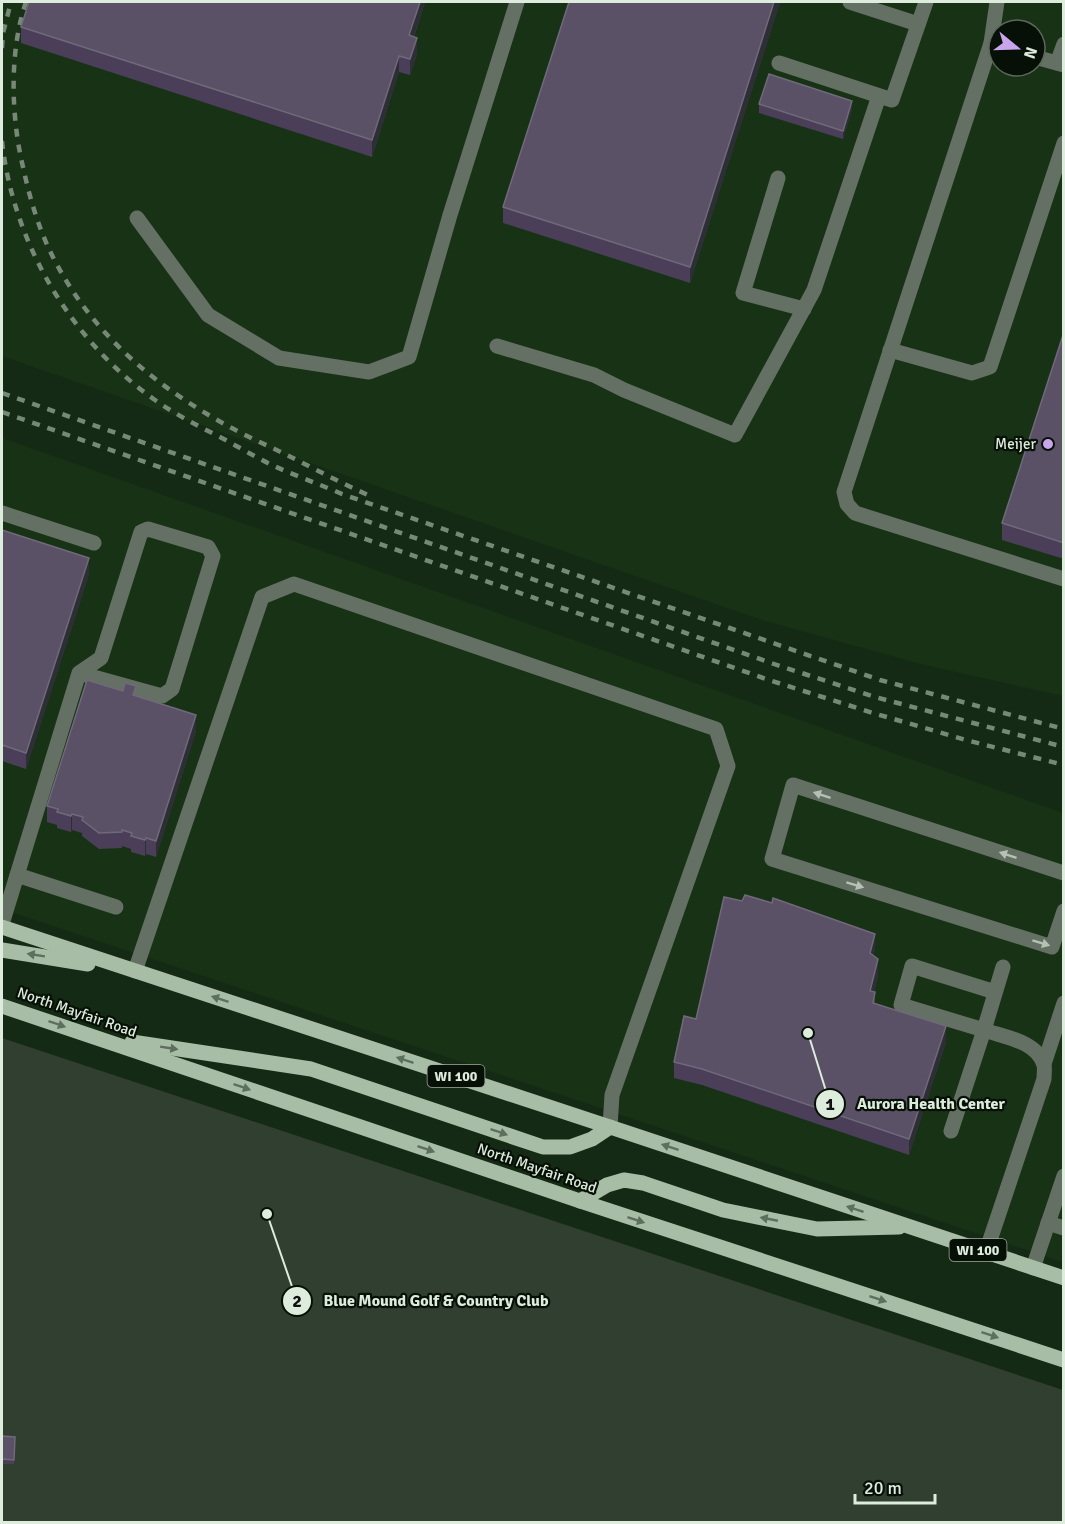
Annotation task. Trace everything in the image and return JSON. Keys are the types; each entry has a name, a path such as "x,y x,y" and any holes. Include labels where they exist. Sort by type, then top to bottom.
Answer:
{"main road":[{"name":"WI 100","path":"2,926 1064,1278"},
{"path":"2,950 135,971"},
{"name":"North Mayfair Road","path":"2,1005 580,1201 1064,1360"},
{"path":"91,1036 311,1069 543,1147 570,1147 592,1139 610,1127"},
{"path":"580,1201 607,1185 624,1180 643,1183 723,1210 817,1229 911,1227"}],"lane":[{"path":"137,218 208,315 279,358 369,372 409,357 450,215 517,2"},
{"path":"850,2 918,24"},
{"path":"779,63 892,100 926,2"},
{"path":"996,18 997,2"},
{"path":"1060,64 1064,44"},
{"path":"987,67 844,492 848,504 855,513 1064,579"},
{"path":"497,346 594,375 624,390 735,435 814,291 879,96"},
{"path":"890,351 972,373 990,367 1064,143"},
{"path":"778,178 743,293 804,309"},
{"path":"2,513 94,543"},
{"path":"2,926 79,674 101,658 141,532 148,529 208,547 213,556 172,689 162,696 79,674"},
{"path":"135,971 262,597 294,584 716,729 728,766 612,1095 610,1127"},
{"path":"1064,873 793,785 772,859 1052,947 1064,910"},
{"path":"17,875 116,907"},
{"path":"995,992 912,966 901,1005 1024,1043 1035,1051 1044,1064"},
{"path":"951,1131 1003,967"},
{"path":"986,1252 1044,1079 1044,1064 1064,1003"},
{"path":"1034,1268 1064,1176"},
{"path":"1048,1223 1064,1228"}],"shaded area":[{"path":"2,2 1063,2 1063,696 925,665 765,621 2,356"},
{"path":"2,438 1063,813 1063,1262 2,909"},
{"path":"2,1038 1063,1390 1063,1522 2,1522"}],"building":[{"path":"29,2 420,2 409,35 417,38 410,59 399,56 372,140 21,27"},
{"path":"569,2 774,2 690,267 503,207"},
{"path":"769,74 852,101 843,131 759,104"},
{"name":"Meijer","path":"1064,332 1064,543 1002,523"},
{"path":"2,530 89,558 26,753 2,745"},
{"path":"87,680 123,691 125,683 136,686 133,695 196,715 156,841 131,836 132,833 122,830 122,832 99,833 82,820 83,817 57,812 58,809 47,806"},
{"path":"745,895 772,903 773,898 875,934 870,953 878,959 870,991 875,992 873,1003 946,1026 909,1139 702,1069 674,1062 684,1016 696,1019 724,897 742,901"},
{"path":"2,1436 15,1437 14,1460 2,1459"}],"railway":[{"path":"2,48 3,33 11,2"},
{"path":"26,2 20,21 14,63 14,106 19,148 37,219 49,249 64,278 82,304 123,351 147,372 198,409 233,429 368,495"},
{"path":"2,141 8,179 19,216 33,252 51,287 97,349 155,400 186,419 274,466 342,494 880,680 1064,729"},
{"path":"2,393 774,664 875,697 1064,747"},
{"path":"2,412 769,680 966,740 1064,765"}],"place":[{"name":"Meijer","path":"1048,444"},
{"name":"Aurora Health Center","path":"808,1033"},
{"name":"Blue Mound Golf & Country Club","path":"267,1214"}]}
